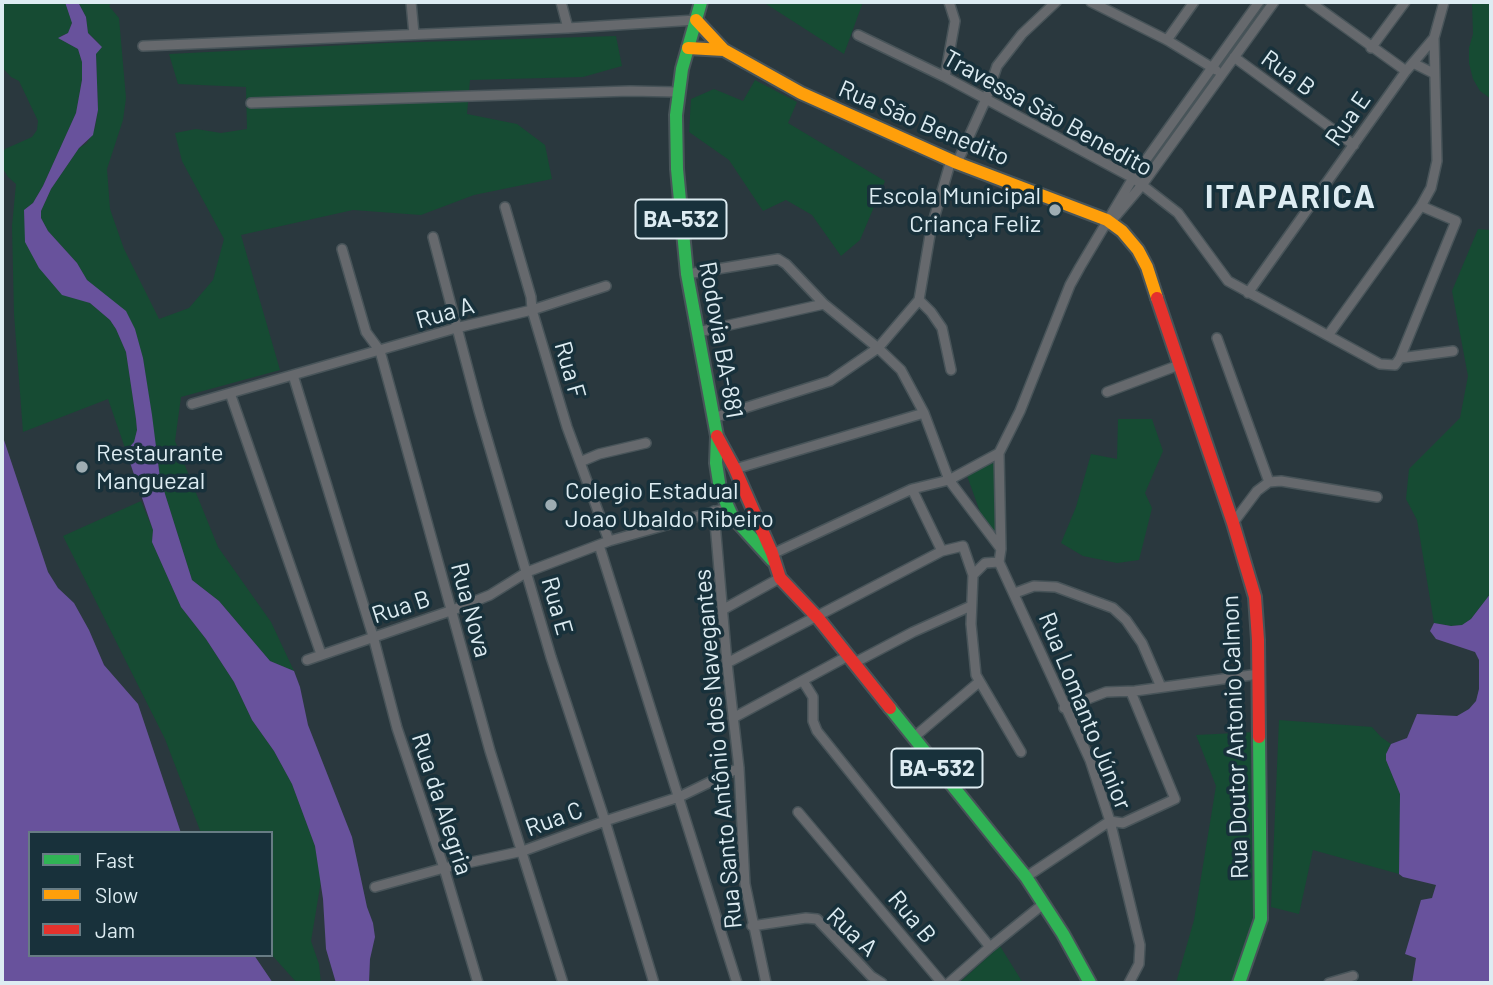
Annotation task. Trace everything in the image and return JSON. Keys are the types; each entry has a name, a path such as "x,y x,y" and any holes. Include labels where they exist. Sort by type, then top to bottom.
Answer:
{"street":[{"path":"411,2 414,34"},
{"path":"561,2 568,28"},
{"name":"Rodovia BA-881","path":"701,2 677,92 677,169 687,274 717,436"},
{"path":"945,77 955,21 949,2"},
{"path":"713,418 830,380 878,348 919,300 931,229 954,162 986,99 992,75 1022,34 1056,2"},
{"path":"1091,2 1167,40 1216,71"},
{"path":"1167,40 1194,2"},
{"path":"973,575 985,563 999,562 999,453 1020,411 1070,285 1133,178 1216,71 1234,57 1274,2"},
{"path":"1310,2 1406,71"},
{"path":"1371,48 1405,2"},
{"path":"1329,334 1421,206 1431,188 1437,161 1434,38 1444,2"},
{"path":"1108,223 1142,185 1257,6 1263,16"},
{"path":"144,46 696,20"},
{"name":"Rua São Benedito","path":"696,20 724,51 801,93 954,162 1108,223"},
{"name":"Travessa São Benedito","path":"858,35 945,77 1133,178 1178,213 1228,281 1380,364 1395,365 1400,358 1453,351"},
{"name":"Rua E","path":"1248,293 1406,71 1434,38"},
{"name":"Rua São Benedito","path":"688,48 724,51"},
{"name":"Rua B","path":"1234,57 1354,145"},
{"path":"1413,63 1433,73"},
{"path":"251,103 630,91 677,92"},
{"path":"1400,358 1456,221 1421,206"},
{"name":"Rua F","path":"505,207 567,427 609,541"},
{"name":"Rua Doutor Antonio Calmon","path":"1108,223 1131,240 1143,258 1233,523 1255,597 1259,674 1261,919 1240,983"},
{"name":"Rua E","path":"433,237 479,411 551,657 654,983"},
{"name":"Rua Nova","path":"342,249 366,332 380,351 490,751 563,983"},
{"path":"687,274 778,259 786,264 824,304 901,370 924,413 950,480 1001,549"},
{"name":"Rua A","path":"192,404 456,328 532,310 606,286"},
{"path":"919,300 942,328 951,370"},
{"path":"698,332 824,304"},
{"path":"1217,338 1269,482"},
{"path":"1107,392 1179,365"},
{"path":"292,374 373,636"},
{"path":"230,393 321,653"},
{"path":"735,469 924,413"},
{"name":"BA-532","path":"717,436 735,469 780,578 818,618 1026,877 1063,934 1090,983"},
{"name":"BA-532","path":"717,436 721,510 771,557"},
{"path":"580,462 599,454 646,443"},
{"path":"771,557 912,489 950,480 999,453"},
{"path":"1233,523 1257,491 1269,482 1281,481 1377,497"},
{"path":"912,489 942,551"},
{"name":"Rua B","path":"306,660 453,610 490,594 527,572 609,541 721,510"},
{"name":"Rua Santo Antônio dos Navegantes","path":"721,510 727,663 739,768 745,884 766,983"},
{"path":"600,545 737,983"},
{"path":"727,663 818,618 942,551 963,546 973,575 973,661 979,682 1021,752"},
{"name":"Rua Lomanto Júnior","path":"999,562 1090,760 1110,821 1140,945 1139,964 1129,983"},
{"path":"724,609 780,578"},
{"path":"1015,593 1034,586 1056,587 1113,608 1142,643 1161,687"},
{"path":"733,718 803,681 971,606"},
{"name":"Rua da Alegria","path":"373,636 397,728 444,868 478,983"},
{"path":"1064,708 1102,693 1131,692 1259,674"},
{"path":"803,681 813,697 813,721 817,731 989,947"},
{"path":"913,738 979,682"},
{"path":"1026,877 1110,821 1123,823 1175,799 1131,692"},
{"name":"Rua C","path":"375,887 444,868 523,851 679,797 739,768"},
{"name":"Rua B","path":"798,812 942,983"},
{"path":"949,983 1042,905"},
{"name":"Rua A","path":"752,926 806,918 817,919 871,976 882,983"},
{"path":"1329,983 1353,976"}],"green space":[{"path":"2,2 65,2 72,22 68,34 62,35 60,39 78,49 82,62 76,113 43,186 33,203 24,210 25,225 70,296 90,303 110,320 116,329 126,352 137,430 134,443 126,451 108,399 23,432 14,314 12,226 16,184 2,167 2,156 5,149 32,137 37,130 38,121 19,81 2,67"},
{"path":"78,2 112,2 109,6 119,18 126,98 123,120 107,169 110,209 124,249 159,319 189,308 213,280 224,239 182,161 175,133 196,129 221,133 247,129 246,87 178,84 169,54 386,43 616,36 622,66 583,77 470,80 467,114 517,124 545,145 552,179 474,195 421,215 353,210 241,235 280,370 181,397 175,441 218,547 271,622 294,671 270,661 219,601 192,580 160,478 143,358 98,290 48,231 41,218 41,211 51,189 79,148 87,143 95,128 98,110 96,53 99,43 88,33 86,17"},
{"path":"763,2 863,2 844,54"},
{"path":"1472,2 1491,2 1491,99 1480,91 1473,79 1469,63 1473,34"},
{"path":"755,80 797,102 788,123 885,181 860,240 841,256 812,215 786,200 763,211 729,160 689,132 691,99 714,89 743,101"},
{"path":"1478,229 1491,230 1491,593 1471,619 1462,625 1451,626 1434,623 1417,520 1406,499 1409,469 1460,418 1468,376 1452,291"},
{"path":"1118,419 1152,419 1163,451 1145,493 1152,508 1139,560 1117,563 1083,556 1061,543 1076,507 1091,454 1117,459"},
{"path":"996,462 998,539 983,520 966,473"},
{"path":"141,501 153,530 152,542 181,607 234,682 252,720 274,751 292,784 315,846 321,881 311,941 319,964 321,983 297,983 273,956 273,831 200,831 165,739 63,536"},
{"path":"1279,720 1372,727 1391,744 1386,760 1400,794 1399,874 1313,850 1299,914 1271,907"},
{"path":"1255,732 1257,913 1233,983 1176,983 1194,920 1216,786 1196,735"},
{"path":"1000,946 1023,983 959,983"}],"shaded area":[{"path":"65,2 78,2 86,17 88,33 102,47 96,54 98,110 93,135 79,148 51,189 41,211 41,218 48,231 77,263 87,280 126,311 135,329 143,358 160,478 192,580 219,601 270,661 294,671 308,725 352,837 373,923 375,937 370,959 369,983 336,983 326,949 323,899 315,846 292,784 274,751 252,720 234,682 181,607 152,542 153,530 126,451 134,442 137,430 126,352 116,329 110,320 90,303 62,295 39,268 25,242 24,210 33,203 43,186 76,113 82,80 82,62 78,49 58,38 68,33 72,23"},
{"path":"2,434 48,572 58,588 74,603 104,665 138,704 180,831 28,831 28,957 255,957 273,983 2,983"},
{"path":"1491,593 1491,983 1412,983 1416,958 1405,954 1421,900 1432,898 1436,885 1399,874 1400,794 1386,754 1391,744 1407,738 1417,714 1457,716 1476,701 1479,689 1479,660 1475,652 1436,639 1430,631 1434,623 1462,625 1471,619"}],"traffic: fast":[{"path":"701,2 682,69 676,115 677,169 687,274 717,436 716,463 720,489 732,516 772,560"},
{"path":"890,708 1026,877 1063,934 1090,983"},
{"path":"1239,983 1261,919 1259,737"}],"traffic: slow":[{"path":"696,20 724,50 801,93 957,163 1107,220 1122,231 1138,250 1147,267 1157,298"},
{"path":"688,48 724,50"}],"traffic: jam":[{"path":"1157,298 1233,523 1255,597 1259,737"},
{"path":"717,436 735,469 772,553 780,578 818,618 890,708"}],"place":[{"name":"Escola Municipal Criança Feliz","path":"1055,210"},
{"name":"Restaurante Manguezal","path":"82,467"},
{"name":"Colegio Estadual Joao Ubaldo Ribeiro","path":"551,505"}],"district":[{"name":"ITAPARICA","path":"1291,197"}]}
